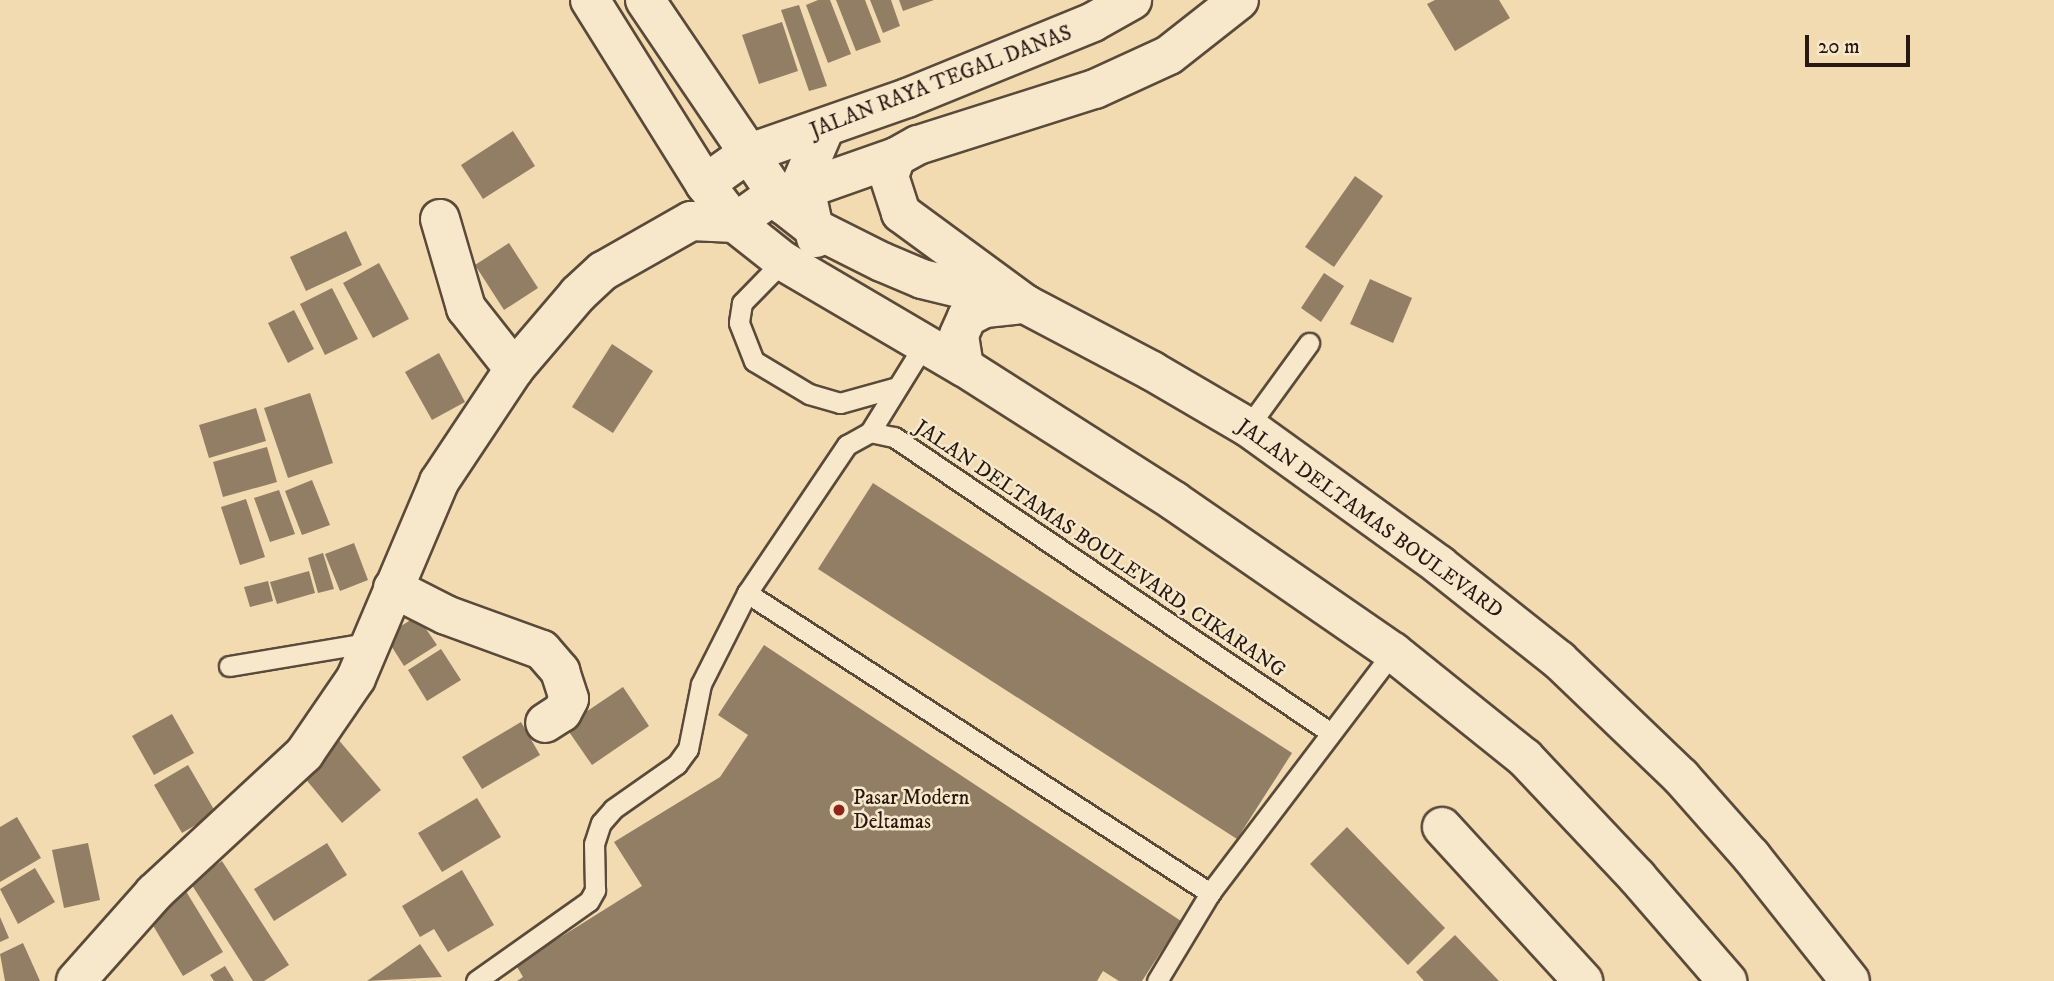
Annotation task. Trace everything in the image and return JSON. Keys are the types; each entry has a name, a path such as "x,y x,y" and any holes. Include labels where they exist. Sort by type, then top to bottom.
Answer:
{"main road":[{"path":"590,0 705,184 735,223 783,261 925,343 1174,501 1393,652 1525,758 1637,877 1727,981"},
{"path":"645,0 747,154 794,204 837,293"},
{"name":"JALAN RAYA TEGAL DANAS","path":"705,184 747,154 824,130 1093,22 1132,0"},
{"path":"76,981 154,893 304,754 356,678 367,643 439,482 514,369 603,271 691,221 735,223 794,204 918,145 1095,89 1169,55 1239,0"},
{"path":"794,204 824,130"},
{"path":"895,157 889,176 901,213 1025,304"},
{"path":"691,221 705,184"},
{"name":"JALAN DELTAMAS BOULEVARD","path":"794,204 922,279 1025,304 1248,427 1439,565 1559,660 1689,787 1850,981"},
{"path":"440,219 466,308 514,369"},
{"path":"964,367 959,335 967,317 985,308 1025,304"},
{"path":"393,589 446,615 542,650 566,682 569,699 562,712 545,723"},
{"path":"1442,827 1583,981"}],"lane":[{"path":"783,261 742,303 739,323 754,361 809,394 840,403 897,387"},
{"path":"476,981 589,901 595,890 594,844 601,823 613,809 677,764 688,749 701,684 747,593 847,445 870,432 925,343"},
{"path":"1248,427 1309,343"},
{"name":"JALAN DELTAMAS BOULEVARD, CIKARANG","path":"870,432 894,437 1331,733"},
{"path":"747,593 1210,893"},
{"path":"229,666 367,643"},
{"path":"1157,981 1210,893 1393,652"}],"building":[{"path":"818,0 830,0 851,54 828,63 806,5"},
{"path":"836,0 865,0 881,42 856,51"},
{"path":"870,0 891,0 900,26 883,33"},
{"path":"899,0 934,0 903,11"},
{"path":"1435,0 1499,0 1510,18 1455,51 1427,4"},
{"path":"799,5 827,86 809,91 781,10"},
{"path":"782,22 798,71 759,84 742,35"},
{"path":"513,131 535,166 483,199 461,165"},
{"path":"1355,176 1383,196 1334,267 1305,247"},
{"path":"346,231 362,265 306,291 290,257"},
{"path":"509,243 538,288 504,310 475,265"},
{"path":"379,263 409,319 373,338 343,283"},
{"path":"1324,273 1344,286 1321,322 1301,308"},
{"path":"1370,279 1412,298 1393,343 1350,324"},
{"path":"332,288 358,339 325,355 300,304"},
{"path":"294,310 314,349 288,363 268,323"},
{"path":"612,344 653,371 613,433 572,407"},
{"path":"439,353 465,402 432,420 405,372"},
{"path":"310,393 333,463 288,478 264,408"},
{"path":"256,408 266,441 209,458 199,425"},
{"path":"267,447 277,482 223,497 213,462"},
{"path":"312,480 330,525 302,535 285,491"},
{"path":"873,483 1292,753 1237,839 818,569"},
{"path":"279,490 295,534 270,542 254,498"},
{"path":"246,499 265,557 240,565 221,507"},
{"path":"354,543 368,580 340,591 325,554"},
{"path":"323,553 334,589 318,593 308,558"},
{"path":"309,571 315,593 277,604 270,582"},
{"path":"268,581 273,601 250,607 244,587"},
{"path":"417,616 437,645 404,666 385,636"},
{"name":"Pasar Modern Deltamas","path":"764,645 1181,921 1142,981 1119,981 1103,971 1097,981 517,981 523,977 516,965 642,886 614,842 720,777 748,735 718,715"},
{"path":"441,649 461,680 427,701 408,670"},
{"path":"623,687 649,726 592,765 565,726"},
{"path":"172,714 194,753 154,775 132,736"},
{"path":"521,722 540,755 482,789 462,757"},
{"path":"337,738 381,790 342,823 299,771"},
{"path":"188,765 216,813 182,833 154,785"},
{"path":"477,798 501,837 442,872 418,833"},
{"path":"17,817 41,858 0,882 0,827"},
{"path":"1347,827 1445,928 1408,965 1310,864"},
{"path":"88,843 100,900 64,908 52,850"},
{"path":"327,843 347,875 274,921 254,889"},
{"path":"222,861 289,965 264,981 253,981 190,882"},
{"path":"35,868 55,902 18,924 0,889"},
{"path":"462,870 494,925 448,952 434,929 420,937 402,906"},
{"path":"184,888 223,952 183,976 145,912"},
{"path":"0,917 9,938 0,942"},
{"path":"1455,935 1499,981 1424,981 1416,972"},
{"path":"23,943 40,981 5,981 0,954"},
{"path":"420,944 442,977 367,981"},
{"path":"225,966 234,981 214,981 210,975"}],"place":[{"name":"Pasar Modern Deltamas","path":"839,810"}]}
